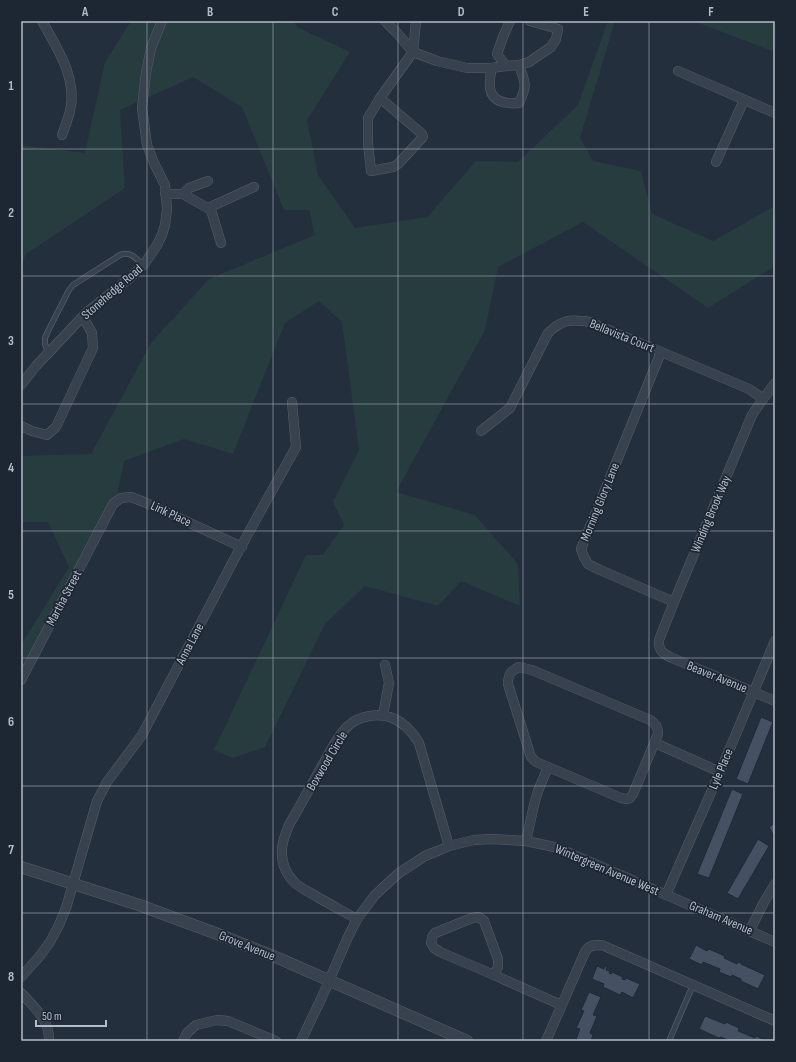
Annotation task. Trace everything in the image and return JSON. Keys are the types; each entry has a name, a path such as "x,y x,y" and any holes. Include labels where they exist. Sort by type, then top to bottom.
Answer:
{"street":[{"path":"42,21 59,52 67,70 72,88 70,110 62,135"},
{"name":"Stonehedge Road","path":"21,385 36,366 83,317 144,265 157,245 165,225 166,194 164,185 147,145 142,108 150,54 162,21"},
{"path":"385,21 398,34 412,52 437,61 467,68 491,68 529,62 551,47 556,39 558,29 530,21"},
{"path":"380,98 422,134 423,137 398,164 393,167 371,171 368,143 368,118 380,98 412,52 416,21"},
{"path":"506,66 497,54 510,21"},
{"path":"491,68 490,89 494,97 501,102 509,104 519,102 525,88 525,82 519,64"},
{"path":"678,71 775,113"},
{"path":"716,162 744,100"},
{"path":"183,194 189,188 208,181"},
{"path":"208,208 254,187"},
{"path":"166,194 183,194 211,210 221,243"},
{"path":"21,426 47,435 56,427 93,348 92,333 83,317"},
{"name":"Bellavista Court","path":"481,431 510,408 548,333 556,326 564,322 575,320 590,322 749,389 762,399"},
{"name":"Morning Glory Lane","path":"661,352 581,549 588,564 674,602"},
{"name":"Winding Brook Way","path":"660,650 658,645 659,640 752,415 775,382"},
{"name":"Anna Lane","path":"21,977 39,958 59,925 66,908 97,801 103,789 142,735 296,447 292,402"},
{"name":"Link Place","path":"107,516 113,504 121,498 131,497 242,546"},
{"name":"Martha Street","path":"21,680 107,516"},
{"name":"Lyle Place","path":"666,895 775,642"},
{"name":"Beaver Avenue","path":"660,650 665,655 775,701"},
{"path":"385,664 389,683 383,715 402,723 409,728 419,744 449,846"},
{"path":"519,667 532,670 650,720 658,727 658,734 655,743 630,798 627,799 548,767 536,762 531,757 508,684 508,677 512,671 519,667"},
{"name":"Boxwood Circle","path":"357,919 296,884 284,867 282,859 283,840 289,826 339,738 350,724 375,715 383,715"},
{"path":"655,743 720,772"},
{"path":"526,841 538,791 548,767"},
{"name":"Wintergreen Avenue West","path":"301,1041 357,919 375,895 399,873 425,856 449,846 474,840 491,840 526,841 554,847 666,895"},
{"name":"Grove Avenue","path":"21,867 168,915 223,936 278,958 467,1041"},
{"path":"750,930 775,884"},
{"name":"Graham Avenue","path":"666,895 775,942"},
{"path":"494,975 498,967 498,959 484,921 478,917 435,933 432,937 431,943 434,948 440,952 561,1005"},
{"path":"546,1041 584,952 587,948 596,945 602,945 775,1021"},
{"path":"21,993 42,1015 49,1034 49,1041"},
{"path":"183,1041 187,1033 196,1025 217,1020 228,1021 276,1041"}],"lane":[{"path":"48,353 45,338 65,296 73,285 125,253 134,256 144,265"},
{"path":"669,1041 693,985"}],"green space":[{"path":"131,21 293,21 299,28 350,52 307,120 318,175 355,228 427,217 476,161 518,162 578,105 608,21 615,21 580,138 593,161 641,171 652,214 713,241 771,208 775,208 775,266 708,308 583,222 498,267 485,330 396,492 475,515 518,564 520,606 461,581 438,606 365,586 325,624 265,747 233,758 214,750 306,555 323,555 344,525 333,502 359,450 342,322 319,301 285,323 233,454 184,439 124,461 114,511 21,681 21,645 69,567 48,522 21,522 21,456 91,454 151,343 209,279 315,235 309,210 284,210 242,107 193,77 120,110 125,188 26,254 21,266 21,145 85,153 105,62"},
{"path":"693,21 775,21 775,52"}],"building":[{"path":"761,717 773,722 748,784 736,779"},
{"path":"732,789 743,794 709,878 697,874"},
{"path":"775,823 775,838 769,827"},
{"path":"758,839 769,846 738,899 727,893"},
{"path":"696,945 707,951 709,949 725,956 724,958 737,964 738,962 741,963 765,975 758,989 732,975 731,977 719,972 720,969 703,962 702,965 689,959"},
{"path":"597,966 604,969 605,966 607,967 606,970 610,971 609,973 611,974 612,972 623,977 622,979 625,980 626,978 640,984 633,998 622,992 620,995 603,987 604,984 592,979"},
{"path":"589,992 601,997 593,1015 597,1016 590,1033 593,1035 591,1041 581,1041 576,1039 580,1029 576,1028 584,1011 581,1010"},
{"path":"705,1016 725,1024 726,1022 739,1028 738,1031 767,1041 730,1041 721,1037 719,1038 699,1029"}]}
